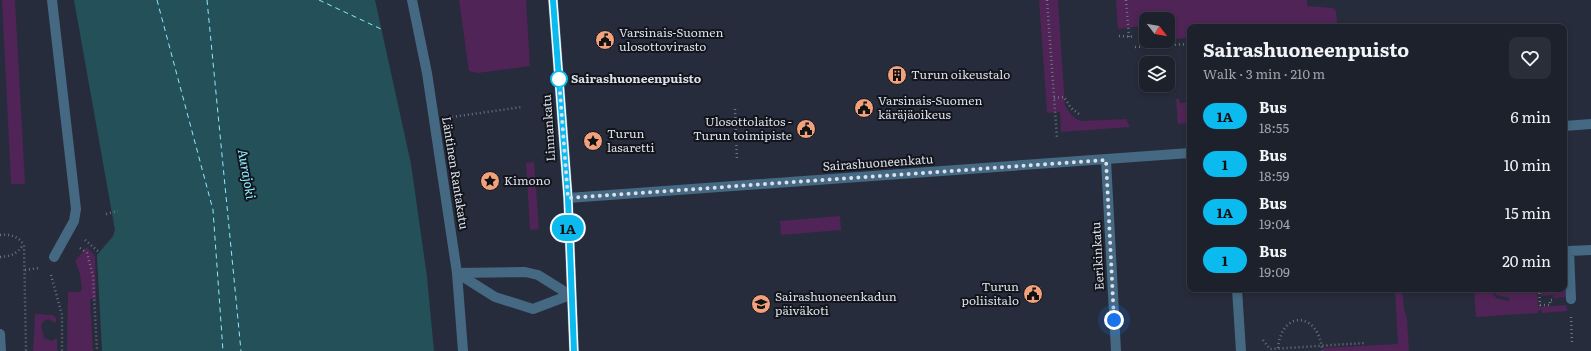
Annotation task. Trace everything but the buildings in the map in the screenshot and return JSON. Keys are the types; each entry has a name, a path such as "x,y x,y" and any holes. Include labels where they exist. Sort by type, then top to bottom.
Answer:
{"street":[{"path":"52,0 76,208 74,221 54,257"},
{"name":"Läntinen Rantakatu","path":"412,0 434,119 457,273 463,351"},
{"name":"Linnankatu","path":"553,0 568,198 570,295 574,351"},
{"path":"1567,126 1591,124"},
{"name":"Sairashuoneenkatu","path":"568,198 1187,153"},
{"name":"Eerikinkatu","path":"1106,160 1116,351"},
{"path":"1571,299 1569,251 1591,250"},
{"path":"457,273 525,272 538,275 570,295"},
{"path":"457,273 496,297 532,309 570,295"},
{"path":"1236,292 1242,351"},
{"path":"0,334 1,351"}],"path":[{"path":"1047,0 1056,138"},
{"path":"1126,0 1129,37"},
{"path":"1119,36 1135,37"},
{"path":"1135,48 1187,44"},
{"path":"1054,98 1064,97 1070,108 1079,114"},
{"path":"434,119 522,108"},
{"path":"735,109 737,160"},
{"path":"106,214 118,212"},
{"path":"0,235 14,236 20,239 24,245 26,351"},
{"path":"66,236 87,253 90,261 93,276 97,351"},
{"path":"90,244 99,252"},
{"path":"0,257 14,254 24,245"},
{"path":"51,273 62,315 62,351"},
{"path":"1539,292 1540,305 1550,305 1550,300 1571,299 1572,342"},
{"path":"1278,348 1279,337 1284,327 1291,321 1305,320 1312,324 1319,335 1322,351"},
{"path":"1263,340 1270,349 1365,343"}],"shaded area":[{"path":"2,0 15,0 25,184 11,184"},
{"path":"459,0 526,0 530,66 478,73 469,71"},
{"path":"1039,0 1058,0 1065,106 1067,109 1074,117 1081,121 1126,119 1130,127 1061,132 1060,112 1047,113"},
{"path":"1116,0 1307,0 1307,6 1333,8 1336,11 1337,22 1336,24 1187,24 1187,38 1175,39 1175,12 1139,12 1139,26 1118,29"},
{"path":"1176,99 1179,99 1180,103 1187,103 1187,123 1178,124"},
{"path":"534,162 539,229 530,230 526,163"},
{"path":"840,216 841,230 781,235 780,221"},
{"path":"87,247 95,256 96,299 90,299 93,351 67,351 68,292 79,292 82,290 80,274 75,261"},
{"path":"1395,292 1402,292 1404,309 1407,319 1409,351 1323,351 1323,348 1398,344"},
{"path":"1474,292 1493,292 1496,298 1508,301 1510,298 1496,295 1496,292 1537,292 1538,307 1566,305 1567,311 1542,313 1542,310 1538,310 1538,313 1476,317"},
{"path":"1541,292 1566,292 1566,297 1553,298 1553,295 1541,296"},
{"path":"35,314 53,315 56,318 56,323 48,319 41,325 44,338 52,341 57,338 57,351 33,351"}],"water":[{"name":"Aurajoki","path":"74,0 375,0 411,164 427,277 434,351 102,351 97,255 113,236 115,230"}],"ferry route":[{"path":"157,0 213,210 223,351"},
{"path":"207,0 241,351"},
{"path":"319,0 381,29"}],"bus line":[{"name":"1A","path":"553,0 568,198 570,295 574,351"}],"place":[{"name":"Varsinais-Suomen ulosottovirasto","path":"605,40"},
{"name":"Turun oikeustalo","path":"897,75"},
{"name":"Sairashuoneenpuisto","path":"559,79"},
{"name":"Varsinais-Suomen käräjäoikeus","path":"864,108"},
{"name":"Ulosottolaitos - Turun toimipiste","path":"806,129"},
{"name":"Turun lasaretti","path":"593,141"},
{"name":"Kimono","path":"490,181"},
{"name":"Turun poliisitalo","path":"1033,294"},
{"name":"Sairashuoneenkadun päiväkoti","path":"761,304"}],"route":[{"path":"559,79 568,198 1106,160 1114,320"}]}
